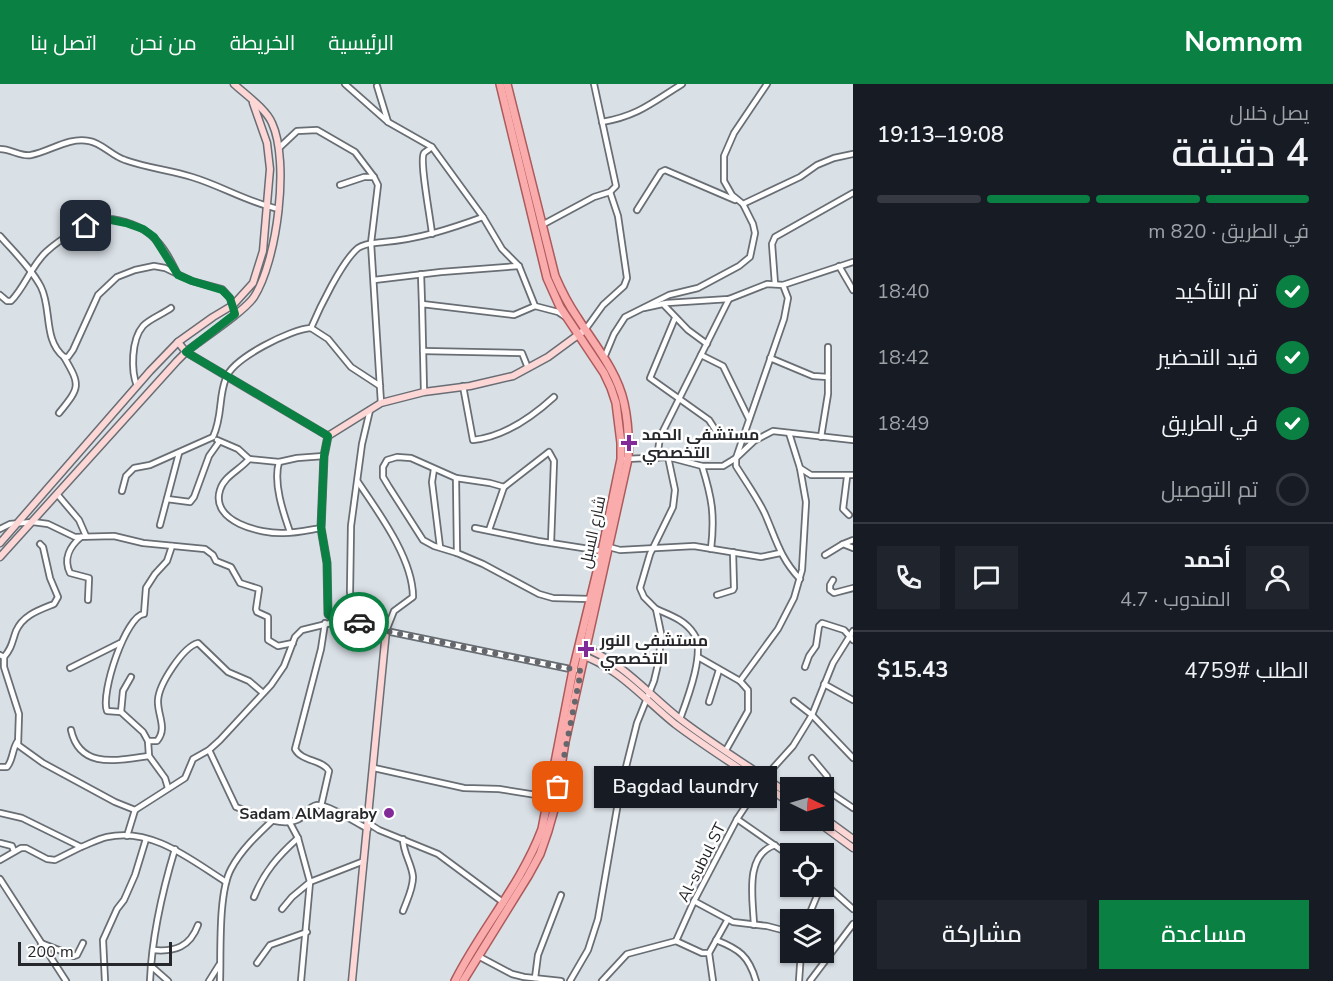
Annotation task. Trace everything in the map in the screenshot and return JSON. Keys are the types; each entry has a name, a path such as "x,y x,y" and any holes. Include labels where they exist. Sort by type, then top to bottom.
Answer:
{"main road":[{"name":"شارع السبل","path":"500,84 547,278 560,307 612,388 625,459"},
{"name":"شارع السبل","path":"455,981 504,903 533,852 542,829 628,441 624,403 613,372 568,304 555,276 507,84"},
{"name":"شارع السبل","path":"583,651 590,599 605,549"},
{"name":"شارع السبل","path":"463,981 540,854 554,810 577,671"}],"street":[{"path":"0,557 186,352 252,299 261,285 269,262 279,209 279,148 268,114 234,84"},
{"path":"345,84 387,122 432,147 483,217 502,249 519,266 536,306"},
{"path":"541,226 594,197 610,192 616,186 594,84"},
{"path":"602,122 625,118 646,108 682,84"},
{"path":"604,358 614,334 625,317 669,295 698,288 740,266 750,257 755,233 749,213 743,204 732,195 724,181 724,156 734,133 767,84"},
{"path":"377,86 387,122"},
{"path":"0,543 178,342 233,305 253,283 263,251 270,170 267,142 253,102"},
{"path":"279,148 297,131 317,130 355,152 378,185 371,243 381,403"},
{"path":"0,149 33,155 58,145 87,140 95,142 121,159 193,177 268,207 279,209"},
{"path":"432,147 424,152 423,156 423,177 429,202 432,234"},
{"path":"637,210 661,172 665,170 743,204 800,177 817,165 853,154"},
{"path":"340,185 364,177 374,177"},
{"path":"342,621 328,614 327,563 321,528 324,456 328,436 381,403 424,392 513,376 548,357 585,330 603,305 624,286 627,278 618,216 610,192"},
{"path":"775,284 772,244 775,237 853,193"},
{"path":"311,328 320,307 349,259 359,247 371,243 407,240 432,234 483,217"},
{"path":"0,295 6,301 10,301 18,294 45,253 86,226 106,219 143,229 154,237 178,275"},
{"path":"0,236 31,271 42,289 50,334 58,352 64,357 77,382 77,387 59,413"},
{"path":"644,308 663,304 729,299 767,284 783,285 853,262"},
{"path":"64,357 68,357 74,350 98,295 117,278 135,270 154,266 165,268 192,281 222,290 230,298 235,314"},
{"path":"374,280 519,266"},
{"path":"839,266 853,290"},
{"path":"420,274 424,392"},
{"path":"783,285 788,298 784,319 735,458 736,466 764,514 780,553 789,568 800,579"},
{"path":"657,458 660,437 729,299"},
{"path":"422,304 514,315 536,306 558,312 569,319"},
{"path":"663,304 675,318 707,344"},
{"path":"137,386 132,369 138,337 143,326 171,308"},
{"path":"675,318 650,378 709,420 718,434"},
{"path":"122,491 126,476 134,468 150,465 213,437 219,422 226,377 234,366 248,356 302,328 311,328 328,339 351,367 380,386"},
{"path":"178,342 186,352 328,436"},
{"path":"821,437 828,394 828,347"},
{"path":"423,351 522,353 528,368"},
{"path":"701,355 723,366 749,419"},
{"path":"770,358 813,376 828,376"},
{"path":"463,386 473,440 502,432 530,418 554,397"},
{"path":"354,621 350,545 362,444 370,410"},
{"path":"625,459 668,457 702,466 723,466 754,441 773,431 853,440"},
{"path":"740,681 778,629 794,597 802,570 806,502 800,468 789,433"},
{"path":"213,437 219,442 238,449 249,459 279,462 324,456"},
{"path":"167,499 190,502 209,456 219,442"},
{"path":"489,530 504,487 549,452 554,461 550,543"},
{"path":"160,525 179,453"},
{"path":"504,487 456,478 411,458 396,457 387,460 383,467 383,477 423,540 483,564 539,594 553,598 590,599"},
{"path":"668,457 675,490 673,507 653,549 639,588 656,609 680,619 695,635 698,657 680,719"},
{"path":"249,459 224,482 220,490 220,507 232,520 262,531 290,532 321,528"},
{"path":"279,462 277,469 279,489 290,532"},
{"path":"702,466 713,504 714,523 711,549"},
{"path":"800,468 811,475 850,476 843,509 849,515"},
{"path":"434,469 432,482 441,547"},
{"path":"456,478 457,553"},
{"path":"352,981 386,631 394,611 413,597 411,576 386,526 358,482"},
{"path":"57,494 79,520 84,537"},
{"path":"0,529 19,522 33,522 48,524 65,533 84,537 114,536 143,543 205,549 213,555 216,561 231,567 240,583 259,589 256,609 257,612 268,616 268,640 278,646 293,643"},
{"path":"475,528 550,543 605,549 694,546 761,557 780,553"},
{"path":"84,537 72,544 68,553 67,567 70,573 89,578 88,600"},
{"path":"825,555 853,540"},
{"path":"0,767 7,767 11,762 17,742 19,714 2,656 12,648 19,625 33,612 54,604 58,597 50,578 43,547 40,544"},
{"path":"843,544 853,548"},
{"path":"168,788 165,778 149,756 143,732 121,712 107,711 105,706 109,680 120,643 137,616 144,614 146,588 167,561 172,546"},
{"path":"717,595 734,588 733,552"},
{"path":"833,580 830,590 834,593 853,588"},
{"path":"570,981 588,950 598,919 620,791 637,723 654,681 661,633 656,609"},
{"path":"127,836 135,810 184,778 193,759 209,750 263,693 284,666 293,643 302,630 342,621 369,623 386,631 577,671"},
{"path":"321,806 329,771 326,766 300,755 296,749 321,649 325,623"},
{"path":"805,667 816,646 819,626 822,623 844,630 851,638"},
{"name":"Al-subul ST","path":"676,941 737,819 763,779 793,746 812,715 832,663 851,638 853,631"},
{"path":"70,668 120,643"},
{"path":"147,741 157,741 163,728 158,700 161,686 191,645 198,643 228,672 249,681 263,693"},
{"path":"583,651 726,750 780,794"},
{"path":"698,657 740,681 748,690 748,711 726,750"},
{"path":"710,702 719,670"},
{"path":"121,712 123,691 131,677"},
{"path":"824,684 853,700"},
{"path":"648,694 675,724 780,789"},
{"path":"794,701 812,715 853,758"},
{"path":"71,730 78,748 89,756 113,761 149,756"},
{"path":"17,742 43,763 115,802 135,810"},
{"path":"209,750 236,807 273,820 290,823 299,819 311,807 321,806 438,854 504,903"},
{"path":"812,758 827,776 831,793 853,808"},
{"path":"374,768 464,788 499,789 549,797"},
{"path":"0,813 22,818 81,847"},
{"path":"737,819 780,849"},
{"path":"220,981 226,882 230,870 250,842 273,820"},
{"path":"290,823 298,838 310,882 301,981"},
{"path":"834,825 853,839"},
{"path":"830,831 853,848"},
{"path":"0,860 14,851 26,848 47,860 55,860 107,837 127,836 146,839 175,849 226,882"},
{"path":"254,897 263,875 278,856 298,838"},
{"path":"105,981 103,940 135,875 146,839"},
{"path":"403,839 403,850 413,877 412,888 403,911"},
{"path":"0,843 12,846 14,851"},
{"path":"754,925 755,861 768,847 775,845"},
{"path":"150,981 164,888 175,849"},
{"path":"282,909 310,882 364,861"},
{"path":"0,879 66,981"},
{"path":"834,894 853,909"},
{"path":"535,978 538,955 561,895"},
{"path":"694,901 728,919 780,930"},
{"path":"713,981 709,953 728,919"},
{"path":"810,981 853,924"},
{"path":"153,950 171,950 185,944 193,937 198,925"},
{"path":"257,963 270,945 307,932"},
{"path":"716,940 740,951 751,966 756,981"},
{"path":"602,981 627,954 676,941 702,953 709,953"},
{"path":"41,943 74,956 77,955 83,943"},
{"path":"478,956 512,974 527,979 561,981"},
{"path":"209,981 220,962"},
{"path":"799,981 800,963"},
{"path":"151,966 168,981"},
{"path":"512,974 512,981"}],"way so far":[{"path":"359,622 369,623 386,631 581,671 558,787"}],"place":[{"name":"مستشفى الحمد التخصصي","path":"629,443"},
{"name":"مستشفى النور التخصصي","path":"586,649"},
{"name":"Bagdad laundry","path":"558,787"},
{"name":"Sadam AlMagraby","path":"389,813"}],"route":[{"path":"86,226 106,219 143,229 154,237 178,275 222,290 230,298 235,314 186,352 328,436 324,456 321,528 327,563 328,614 342,621 359,622"}]}
